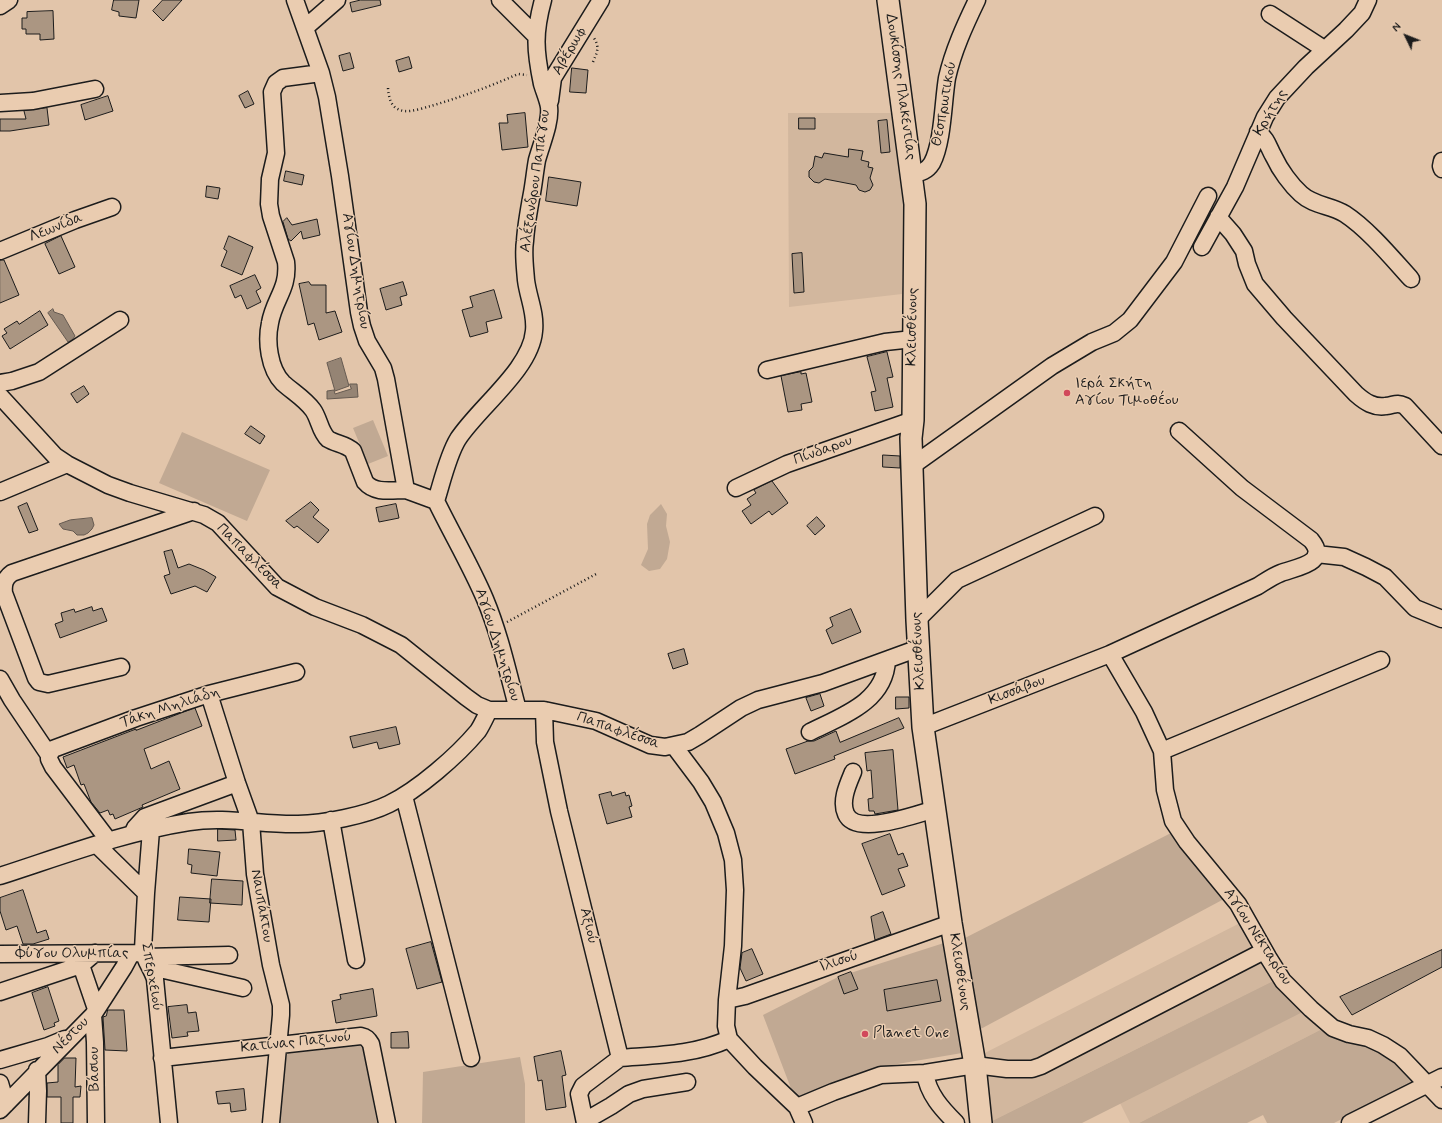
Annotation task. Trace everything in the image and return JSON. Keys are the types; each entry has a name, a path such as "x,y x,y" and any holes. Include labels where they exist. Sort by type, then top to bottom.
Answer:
{"main road":[{"name":"Δουκίσσης Πλακεντίας","path":"888,0 912,174"},
{"name":"Κλεισθένους","path":"912,174 915,204 913,420 911,438 917,620 923,727 951,923 975,1065 981,1123"}],"street":[{"path":"0,6 9,0"},
{"name":"Αγίου Δημητρίου","path":"295,0 306,27 327,97 340,176 359,312 367,341 380,363 386,378 406,490"},
{"path":"306,27 337,0"},
{"path":"500,0 536,36"},
{"name":"Αλέξανδρου Παπάγου","path":"436,501 458,439 520,365 530,345 534,331 534,313 526,281 524,242 537,160 547,124 549,106 537,55 536,36 538,18 543,0"},
{"name":"Αβέρωφ","path":"549,106 553,78 601,0"},
{"name":"Θεσπρωτικού","path":"912,174 921,173 927,170 934,157 940,133 944,94 952,61 977,0"},
{"name":"Κρήτης","path":"1202,247 1235,187 1265,117 1277,98 1288,84 1362,13 1368,0"},
{"path":"1270,14 1324,49"},
{"path":"321,73 283,78 276,83 272,92 276,153 270,178 269,204 271,216 286,262 287,270 283,288 270,323 268,333 272,363 277,376 282,382 311,408 318,417 324,434 329,439 349,447 353,451 365,482 368,485 374,489 406,490 436,501"},
{"path":"0,104 33,101 95,89"},
{"path":"1258,132 1265,137 1274,157 1300,194 1316,204 1344,214 1385,250 1411,279"},
{"path":"1442,161 1442,169"},
{"path":"912,466 1052,366 1092,342 1114,333 1122,327 1134,315 1174,262 1208,196"},
{"name":"Λεωνίδα","path":"0,251 75,220 112,207"},
{"path":"1218,217 1233,234 1244,251 1247,264 1255,284 1284,318 1356,394 1365,402 1371,404 1385,406 1399,403 1405,406 1442,446"},
{"path":"0,383 12,381 39,372 120,320"},
{"path":"767,370 885,342 913,339"},
{"name":"Παπαφλέσσα","path":"0,396 55,456 67,464 108,485 204,515 218,524 277,587 315,607 362,625 401,645 466,697 477,705 489,710 544,710 596,721 650,746 674,746 688,742 741,708 758,700 823,683 919,648"},
{"name":"Πίνδαρου","path":"736,488 787,464 836,445 913,420"},
{"path":"1179,431 1242,488 1311,540 1316,546 1316,554 1344,557 1366,567 1385,578 1415,608 1442,619"},
{"path":"0,492 67,464"},
{"name":"Αγίου Δημητρίου","path":"436,501 482,594 495,628 518,710"},
{"path":"121,667 48,684 40,682 36,678 4,593 5,580 12,573 194,511"},
{"path":"917,620 960,578 1095,516"},
{"name":"Κισσάβου","path":"923,727 1110,654 1258,586 1280,574 1311,563 1316,554"},
{"name":"Αγίου Νεκταρίου","path":"1110,654 1144,712 1162,751 1165,790 1173,821 1238,904 1264,951 1283,981 1316,1014 1333,1028 1349,1034 1368,1038 1383,1045 1400,1056 1442,1100"},
{"path":"810,732 856,710 876,692 883,680 887,668 887,660"},
{"path":"1162,751 1381,660"},
{"name":"Τάκη Μηλιάδη","path":"49,755 53,749 136,718 209,694 296,672"},
{"path":"0,679 12,700 49,755 49,759 53,767 103,843 146,893"},
{"name":"Ναυπάκτου","path":"209,694 251,822 255,874 271,965 281,1005 271,1123"},
{"path":"0,876 132,834 189,822 228,819 251,822 313,824 380,808 404,796 453,756 478,730 489,710"},
{"name":"Αξιού","path":"544,710 545,742 559,811 620,1058"},
{"path":"674,746 701,782 713,802 721,819 731,853 735,890 733,946 727,1000 726,1026 729,1038 755,1067 797,1107 804,1123"},
{"path":"853,772 846,793 845,808 846,815 852,822 865,825 881,823 935,809"},
{"path":"132,834 135,828 145,818 237,783"},
{"path":"404,796 471,1058"},
{"path":"331,820 356,960"},
{"name":"Σπερχειού","path":"152,830 142,958 155,979 169,1123"},
{"name":"Ιλισού","path":"727,1000 746,996 951,923"},
{"path":"797,1107 873,1077 889,1074 926,1073 975,1065 1007,1070 1032,1069 1041,1066 1264,951"},
{"path":"0,992 81,965 95,953"},
{"name":"Φύγου Ολυμπίας","path":"0,954 95,953 142,958"},
{"path":"142,958 229,955"},
{"path":"142,958 243,988"},
{"name":"Νέστου","path":"3,1107 94,1012 124,967 142,958"},
{"name":"Βάσιου","path":"81,965 94,1012 96,1123"},
{"name":"Κατίνας Παξινού","path":"162,1058 361,1036 366,1038 371,1044 387,1123"},
{"path":"0,1060 48,1046 69,1038"},
{"path":"687,1082 643,1089 629,1094 585,1122 579,1094 583,1086 620,1058 686,1052 706,1048 729,1038"},
{"path":"37,1123 38,1070"},
{"path":"926,1073 926,1081 940,1106 956,1123"},
{"path":"1350,1123 1442,1077"},
{"path":"0,1083 3,1107"}],"path":[{"path":"584,27 598,44 598,51 593,62"},
{"path":"388,88 390,102 397,108 404,111 419,109 463,96 518,74 527,75 543,85"},
{"path":"495,628 598,572"}],"shaded area":[{"path":"788,113 891,113 903,202 902,294 789,307"},
{"path":"53,309 54,312 63,315 75,336 72,340 68,342 48,313"},
{"path":"341,358 349,386 335,391 327,363"},
{"path":"350,384 357,384 358,397 327,399 327,391 334,390 335,394 351,389"},
{"path":"373,420 388,456 368,464 353,428"},
{"path":"182,432 270,470 247,521 159,483"},
{"path":"661,504 667,514 666,526 670,542 667,559 660,569 649,571 641,565 648,549 647,524 650,515"},
{"path":"92,518 94,525 88,533 84,535 77,535 73,531 63,529 59,524 70,520"},
{"path":"1171,833 1224,899 975,1032 961,940"},
{"path":"1240,923 1254,944 1273,981 988,1123 977,1057"},
{"name":"Planet One","path":"947,942 962,1053 880,1067 795,1099 763,1015 838,977"},
{"path":"1273,981 1303,1012 1082,1123 988,1123"},
{"path":"1303,1012 1320,1030 1139,1123 1130,1123 1120,1103"},
{"path":"1320,1030 1336,1038 1362,1043 1389,1056 1419,1080 1334,1123 1267,1123 1263,1115 1247,1123 1139,1123"},
{"path":"362,1042 377,1123 274,1123 279,1082 289,1049"},
{"path":"520,1057 525,1084 525,1123 422,1123 423,1072"}],"building":[{"path":"114,0 139,0 136,18 119,16 119,12 112,10"},
{"path":"163,0 182,0 163,21 153,11"},
{"path":"361,0 380,0 381,5 352,12 350,3"},
{"path":"53,11 54,39 40,40 40,34 26,34 26,29 22,29 22,18 27,18 27,12"},
{"path":"350,53 354,68 343,71 339,56"},
{"path":"409,57 412,68 399,72 396,61"},
{"path":"572,68 588,70 586,93 570,92"},
{"path":"248,91 254,104 245,108 239,96"},
{"path":"108,96 113,111 85,120 81,105"},
{"path":"47,108 49,125 10,131 0,131 0,119 26,119 24,111"},
{"path":"525,113 528,147 502,150 499,123 508,123 507,115"},
{"path":"799,118 815,118 815,129 799,129"},
{"path":"887,120 890,152 881,153 878,121"},
{"path":"849,149 863,151 861,160 869,162 868,167 873,168 870,178 873,185 870,190 865,192 859,190 856,185 825,179 819,183 814,182 809,177 809,171 813,167 815,156 822,158 824,153 848,157"},
{"path":"286,171 304,175 302,185 284,181"},
{"path":"549,177 581,182 577,206 546,201"},
{"path":"207,186 220,188 218,199 206,197"},
{"path":"287,218 292,225 317,219 320,235 303,239 301,231 291,241 288,239 283,222"},
{"path":"61,236 75,267 59,274 45,244"},
{"path":"229,236 253,247 242,275 221,266 227,251 224,249"},
{"path":"802,253 804,292 794,293 792,254"},
{"path":"0,260 4,260 19,295 0,303"},
{"path":"255,275 261,288 256,291 261,302 247,309 241,295 235,298 230,286"},
{"path":"309,282 311,285 326,285 326,313 335,311 342,332 319,340 314,323 308,325 299,284"},
{"path":"403,282 407,295 400,297 402,305 386,310 380,289"},
{"path":"494,290 502,318 486,322 488,332 470,337 462,310 473,307 470,297"},
{"path":"40,311 48,325 10,349 2,336 7,333 4,329 17,321 19,324"},
{"path":"887,352 893,377 887,378 893,407 875,411 871,392 876,391 867,357"},
{"path":"801,372 801,374 806,373 812,402 801,404 802,410 788,412 781,376"},
{"path":"84,386 89,394 77,403 71,394"},
{"path":"251,426 265,436 260,444 245,434"},
{"path":"883,455 900,456 900,468 883,467"},
{"path":"772,481 788,503 772,515 769,511 751,524 742,511 751,505 747,499 756,493 754,490"},
{"path":"311,502 319,510 313,517 329,530 318,543 297,526 294,528 286,521"},
{"path":"27,503 38,530 29,533 18,507"},
{"path":"396,504 399,518 379,522 376,508"},
{"path":"817,517 825,526 815,535 807,526"},
{"path":"172,550 178,568 189,564 216,577 207,592 195,586 171,594 164,576 170,574 164,552"},
{"path":"92,607 93,611 102,608 107,621 60,638 55,624 63,621 61,613 74,609 75,612"},
{"path":"851,609 861,632 832,644 826,630 833,626 830,618"},
{"path":"684,649 688,664 673,669 668,654"},
{"path":"820,694 824,706 811,711 806,698"},
{"path":"896,697 909,697 909,708 896,709"},
{"path":"195,708 202,726 144,749 151,769 169,761 180,789 142,805 143,807 115,819 113,814 110,815 108,810 100,813 91,802 84,784 81,785 74,765 67,768 63,757"},
{"path":"899,718 904,728 834,756 835,759 795,774 786,749 808,741 814,741 836,731 840,742"},
{"path":"396,727 400,744 379,749 377,742 353,748 350,737"},
{"path":"893,750 898,810 875,814 874,811 869,811 868,799 873,798 871,770 867,771 865,753"},
{"path":"611,792 612,796 625,792 626,796 629,795 632,806 629,807 632,817 607,824 599,795"},
{"path":"218,829 235,830 236,840 218,841"},
{"path":"890,834 898,855 903,853 908,866 898,869 905,886 882,895 862,844"},
{"path":"189,849 220,852 217,876 191,873 192,865 188,864"},
{"path":"212,879 243,881 242,905 210,903"},
{"path":"23,890 37,933 46,930 49,939 33,944 23,944 17,926 6,930 0,911 0,898"},
{"path":"180,897 211,899 209,922 178,920"},
{"path":"883,912 891,934 875,940 871,917"},
{"path":"431,942 442,982 417,989 406,949"},
{"path":"752,949 763,974 746,981 740,968 742,953"},
{"path":"1442,950 1442,967 1352,1015 1340,997"},
{"path":"851,972 858,989 844,994 838,977"},
{"path":"937,980 941,1001 887,1011 884,990"},
{"path":"48,987 59,1021 54,1023 55,1026 44,1030 32,993"},
{"path":"373,989 377,1016 336,1023 332,1001 341,999 340,995"},
{"path":"187,1005 188,1013 196,1012 199,1031 187,1032 188,1036 172,1038 168,1007"},
{"path":"108,1010 124,1010 127,1051 105,1050 103,1017 106,1016"},
{"path":"408,1032 409,1048 391,1048 391,1033"},
{"path":"561,1051 566,1075 562,1076 566,1107 546,1110 542,1080 538,1081 534,1057"},
{"path":"65,1058 76,1058 75,1087 81,1086 80,1097 73,1097 73,1123 61,1123 61,1097 47,1097 47,1083 58,1082 58,1065"},
{"path":"244,1089 246,1110 231,1112 230,1103 218,1104 216,1092"}],"place":[{"name":"Ιερά Σκήτη Αγίου Τιμοθέου","path":"1067,393"},
{"name":"Planet One","path":"865,1034"}]}
